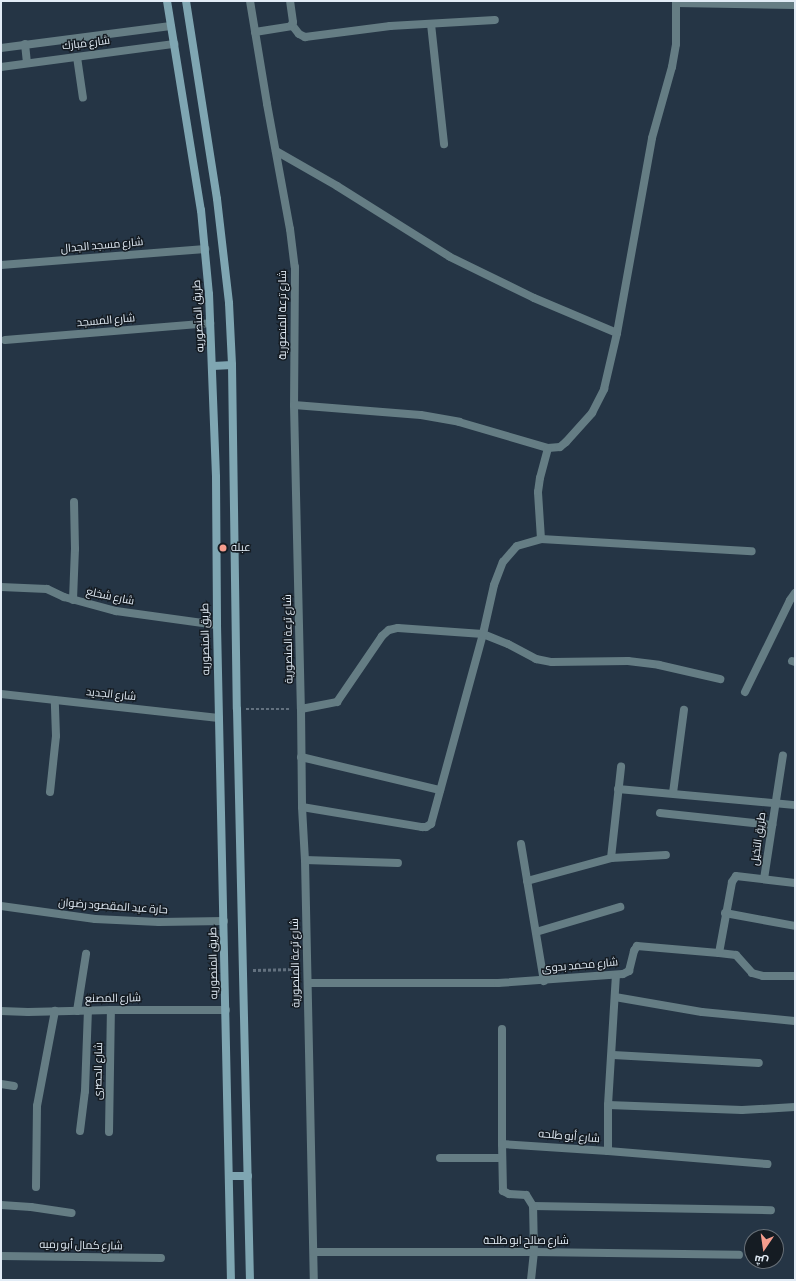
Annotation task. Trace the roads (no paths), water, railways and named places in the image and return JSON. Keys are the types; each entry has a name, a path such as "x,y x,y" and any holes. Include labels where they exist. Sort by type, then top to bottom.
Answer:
{"main road":[{"name":"طريق المنصوريه","path":"167,1 201,210 210,294 216,477 217,624 230,1176 231,1280"},
{"path":"186,1 217,199 229,303 232,365 237,709 250,1280"},
{"path":"212,366 232,365"},
{"path":"230,1176 248,1176"}],"street":[{"name":"شارع ترعة المنصورية","path":"250,1 295,267 294,405 314,1280"},
{"path":"290,1 292,25 299,34 305,37 390,26 495,20"},
{"path":"294,405 384,411 436,418 459,422 548,448 560,447 592,413 599,403 604,389 617,333 652,138 672,67 676,44 676,2 795,5"},
{"path":"431,24 444,144"},
{"path":"255,32 292,25"},
{"name":"شارع مبارك","path":"1,48 171,26"},
{"path":"25,44 27,64"},
{"name":"شارع مبارك","path":"1,67 174,44"},
{"path":"77,56 83,98"},
{"path":"276,151 337,186 450,257 534,298 617,333"},
{"name":"شارع مسجد الجدال","path":"1,266 205,249"},
{"name":"شارع المسجد","path":"5,340 210,323"},
{"path":"541,539 538,492 548,448"},
{"path":"73,600 76,548 74,502"},
{"path":"302,807 426,828 431,824 483,634 494,585 503,562 517,546 541,539 752,550"},
{"name":"شارع شخلع","path":"1,587 47,589 73,600 116,610 217,624"},
{"path":"745,692 795,592"},
{"path":"301,709 337,702 382,636 389,630 398,628 483,634 541,660 552,662 628,661 659,665 720,679"},
{"name":"شارع الجديد","path":"1,694 219,718"},
{"path":"50,792 56,736 55,700"},
{"path":"673,793 684,710"},
{"name":"طريق النخيل","path":"764,879 783,756"},
{"path":"301,757 440,790"},
{"path":"611,858 621,767"},
{"path":"618,789 775,802"},
{"name":"طريق النخيل","path":"775,802 795,805"},
{"path":"660,812 772,825"},
{"path":"520,844 544,981"},
{"path":"527,881 611,858 666,855"},
{"path":"305,860 398,863"},
{"path":"795,883 740,875 733,878 725,913 719,953 736,955 752,973 763,976 795,976"},
{"name":"حارة عبد المقصود رضوان","path":"1,906 95,919 159,922 224,921"},
{"path":"536,932 620,907"},
{"path":"725,913 795,926"},
{"name":"شارع محمد بدوى","path":"308,983 498,983 544,981 626,973 629,971 634,951 637,946 719,953"},
{"path":"77,1011 86,954"},
{"name":"شارع أبو طلحه","path":"502,1144 608,1151 608,1105 613,1055 616,975"},
{"path":"615,997 702,1012 795,1021"},
{"path":"80,1131 87,1071 88,1010"},
{"name":"شارع الحصرى","path":"109,1132 111,1010"},
{"name":"شارع المصنع","path":"1,1011 226,1010"},
{"path":"36,1186 37,1106 55,1011"},
{"path":"502,1029 503,1191 510,1194 526,1195 533,1206 534,1252 531,1280"},
{"path":"613,1055 759,1064"},
{"path":"1,1084 14,1086"},
{"path":"608,1105 742,1110 795,1107"},
{"path":"608,1151 767,1164"},
{"path":"440,1158 502,1158"},
{"path":"1,1205 31,1206 72,1213"},
{"path":"533,1206 771,1210"},
{"name":"شارع صالح ابو طلحة","path":"314,1252 534,1252 739,1255"},
{"name":"شارع كمال أبو رميه","path":"1,1256 161,1258"}],"place":[{"name":"عبله","path":"223,548"}]}
